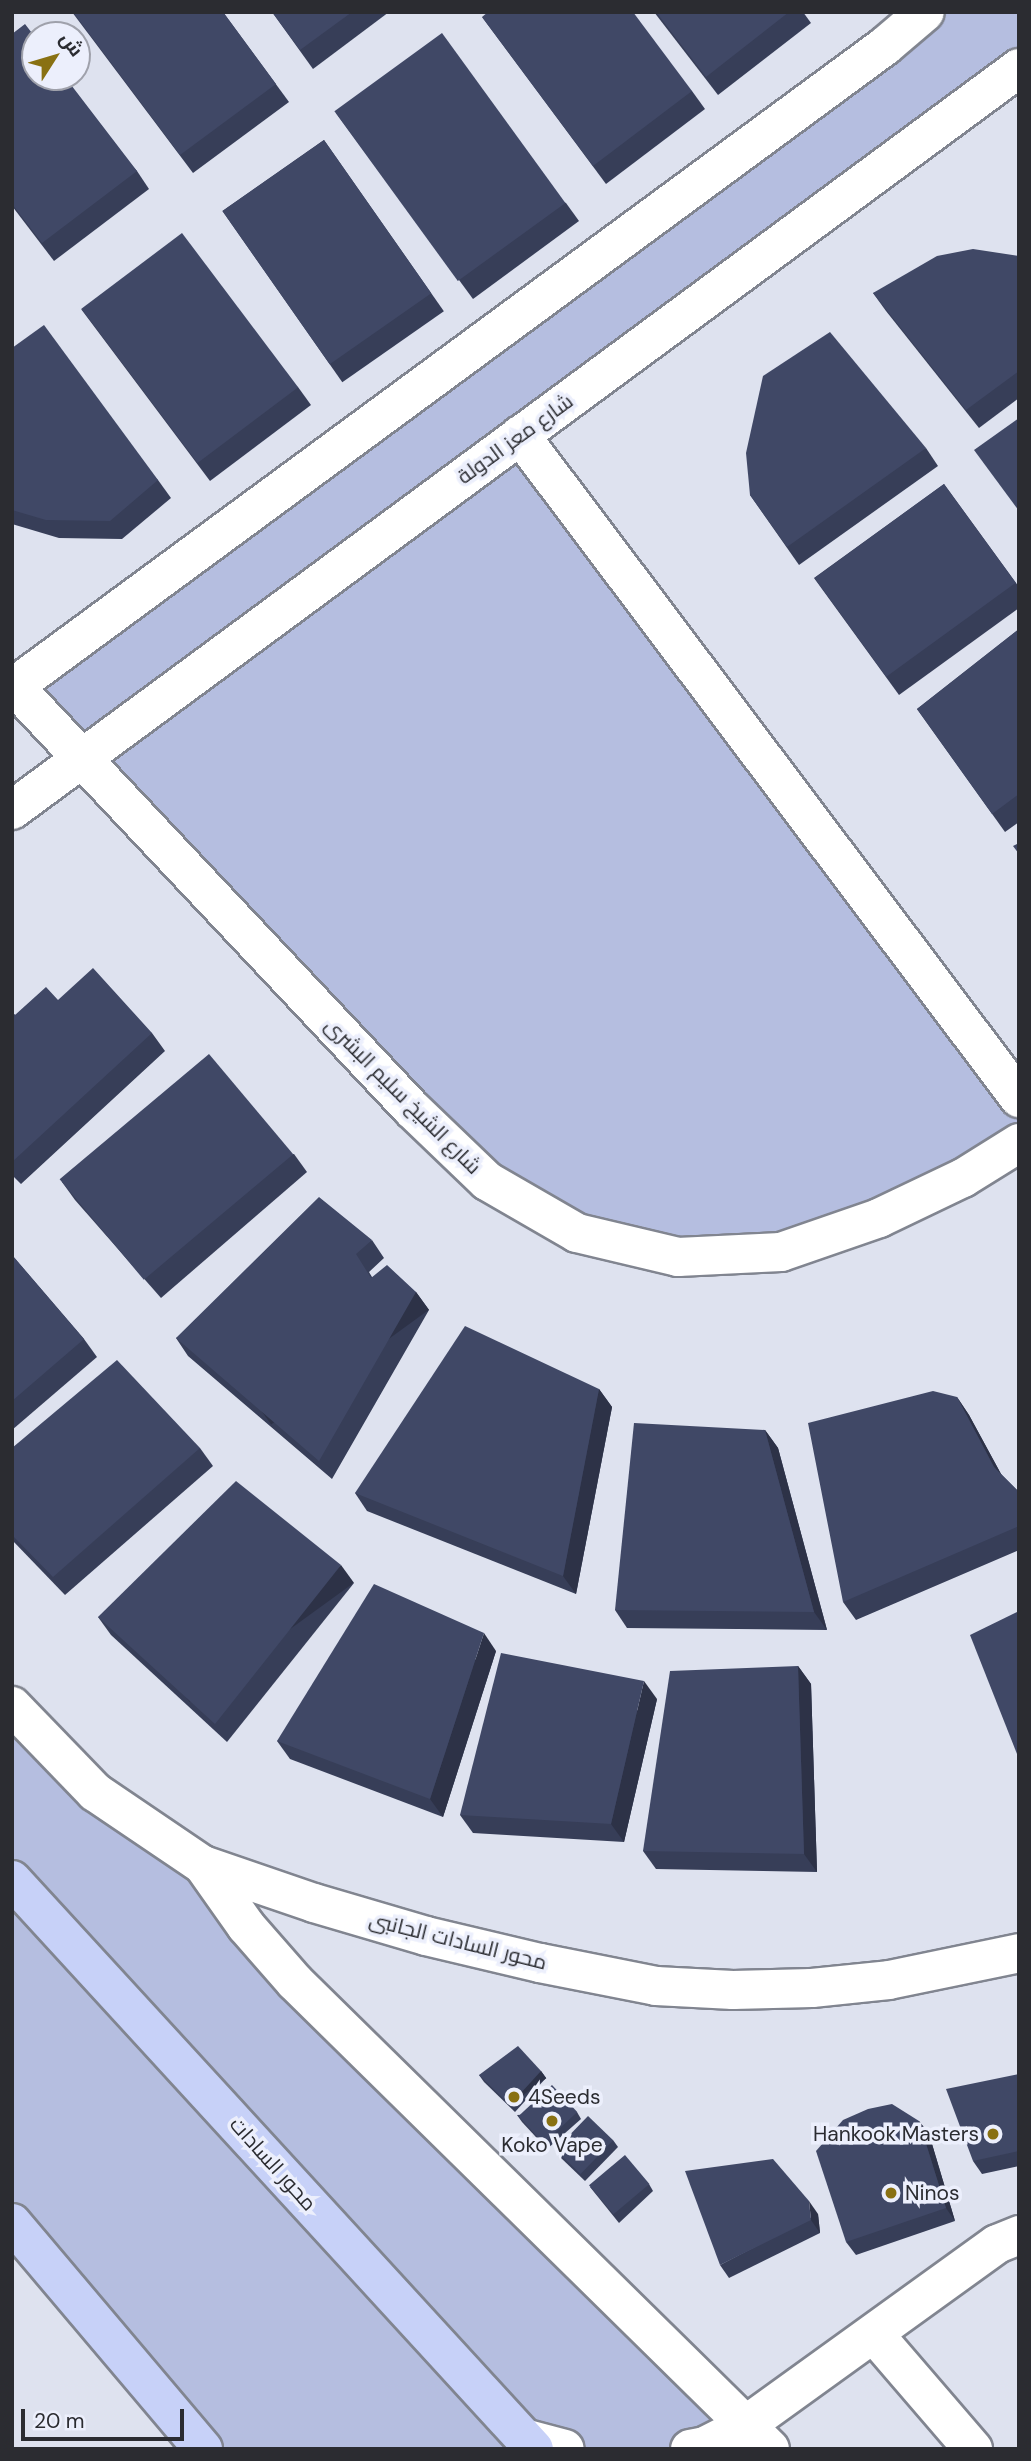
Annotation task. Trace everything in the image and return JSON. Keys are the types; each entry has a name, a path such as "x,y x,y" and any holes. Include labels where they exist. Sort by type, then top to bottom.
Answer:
{"main road":[{"name":"محور السادات","path":"12,1880 529,2443"},
{"path":"12,2223 203,2449"}],"street":[{"path":"13,686 885,46 925,12"},
{"name":"شارع معز الدولة","path":"12,810 1019,68"},
{"path":"520,435 1019,1098"},
{"name":"شارع الشيخ سليم البشرى","path":"13,686 80,760 421,1118 487,1181 577,1233 678,1257 781,1252 879,1218 963,1178 1019,1143"},
{"name":"محور السادات الجانبى","path":"12,1706 95,1791 203,1865 314,1903 426,1936 540,1963 656,1986 733,1990 812,1988 889,1980 1019,1953"},
{"path":"203,1865 246,1926 295,1982 758,2437"},
{"path":"966,1966 1019,1982"},
{"path":"690,2449 758,2437 874,2334 997,2244 1019,2235"},
{"path":"874,2334 973,2449"},
{"path":"529,2443 565,2449"}],"shaded area":[{"path":"925,12 1019,12 1019,68 521,435 1019,1098 1019,1143 879,1218 678,1257 487,1181 14,686"},
{"path":"12,1706 203,1865 770,2449 203,2449 12,2229"}],"building":[{"path":"73,12 223,12 276,84 180,155 91,36 91,21 80,21"},
{"path":"272,12 352,12 300,50"},
{"path":"488,12 633,12 692,91 593,166 482,17"},
{"path":"656,12 789,12 706,77"},
{"path":"21,27 21,91 76,91 137,171 42,243 12,204 12,34"},
{"path":"442,33 565,203 458,281 334,111"},
{"path":"324,140 431,293 330,364 222,211"},
{"path":"182,233 298,387 198,463 81,309"},
{"path":"973,249 1019,256 1019,371 966,410 873,293 937,256"},
{"path":"44,325 158,480 110,521 46,520 12,510 12,348"},
{"path":"830,332 926,448 787,547 750,495 746,453 763,376"},
{"path":"1019,418 1019,511 974,450"},
{"path":"944,484 1016,583 886,677 815,578"},
{"path":"1019,629 1019,794 992,814 917,709"},
{"path":"1019,843 1019,854 1013,846"},
{"path":"93,968 152,1033 12,1162 12,1012 15,1015 46,987 58,1000"},
{"path":"209,1054 293,1154 144,1280 60,1179"},
{"path":"319,1197 372,1240 356,1254 371,1278 387,1265 416,1292 319,1461 176,1338"},
{"path":"12,1255 84,1339 12,1401"},
{"path":"465,1326 599,1389 563,1576 355,1493"},
{"path":"117,1360 200,1448 53,1577 12,1535 12,1448"},
{"path":"933,1391 957,1397 994,1467 1019,1492 1019,1526 843,1602 808,1423"},
{"path":"634,1423 765,1430 814,1612 615,1610"},
{"path":"236,1481 341,1565 215,1724 98,1617"},
{"path":"374,1584 484,1633 430,1799 277,1741"},
{"path":"1019,1611 1019,1759 970,1635"},
{"path":"501,1653 644,1681 611,1824 460,1815"},
{"path":"798,1666 804,1854 643,1851 670,1671"},
{"name":"4Seeds","path":"518,2046 541,2071 510,2105 479,2075"},
{"name":"Hankook Masters","path":"1019,2074 1019,2151 973,2161 946,2089"},
{"name":"Koko Vape","path":"552,2085 577,2112 544,2143 518,2116"},
{"name":"Ninos","path":"892,2104 919,2121 946,2208 846,2242 816,2151 843,2120 868,2109"},
{"path":"588,2116 613,2140 581,2174 555,2150"},
{"path":"625,2155 649,2184 613,2214 589,2185"},
{"path":"773,2159 809,2201 811,2220 720,2265 685,2171"}],"place":[{"name":"4Seeds","path":"514,2097"},
{"name":"Koko Vape","path":"552,2121"},
{"name":"Hankook Masters","path":"993,2134"},
{"name":"Ninos","path":"891,2193"}]}
